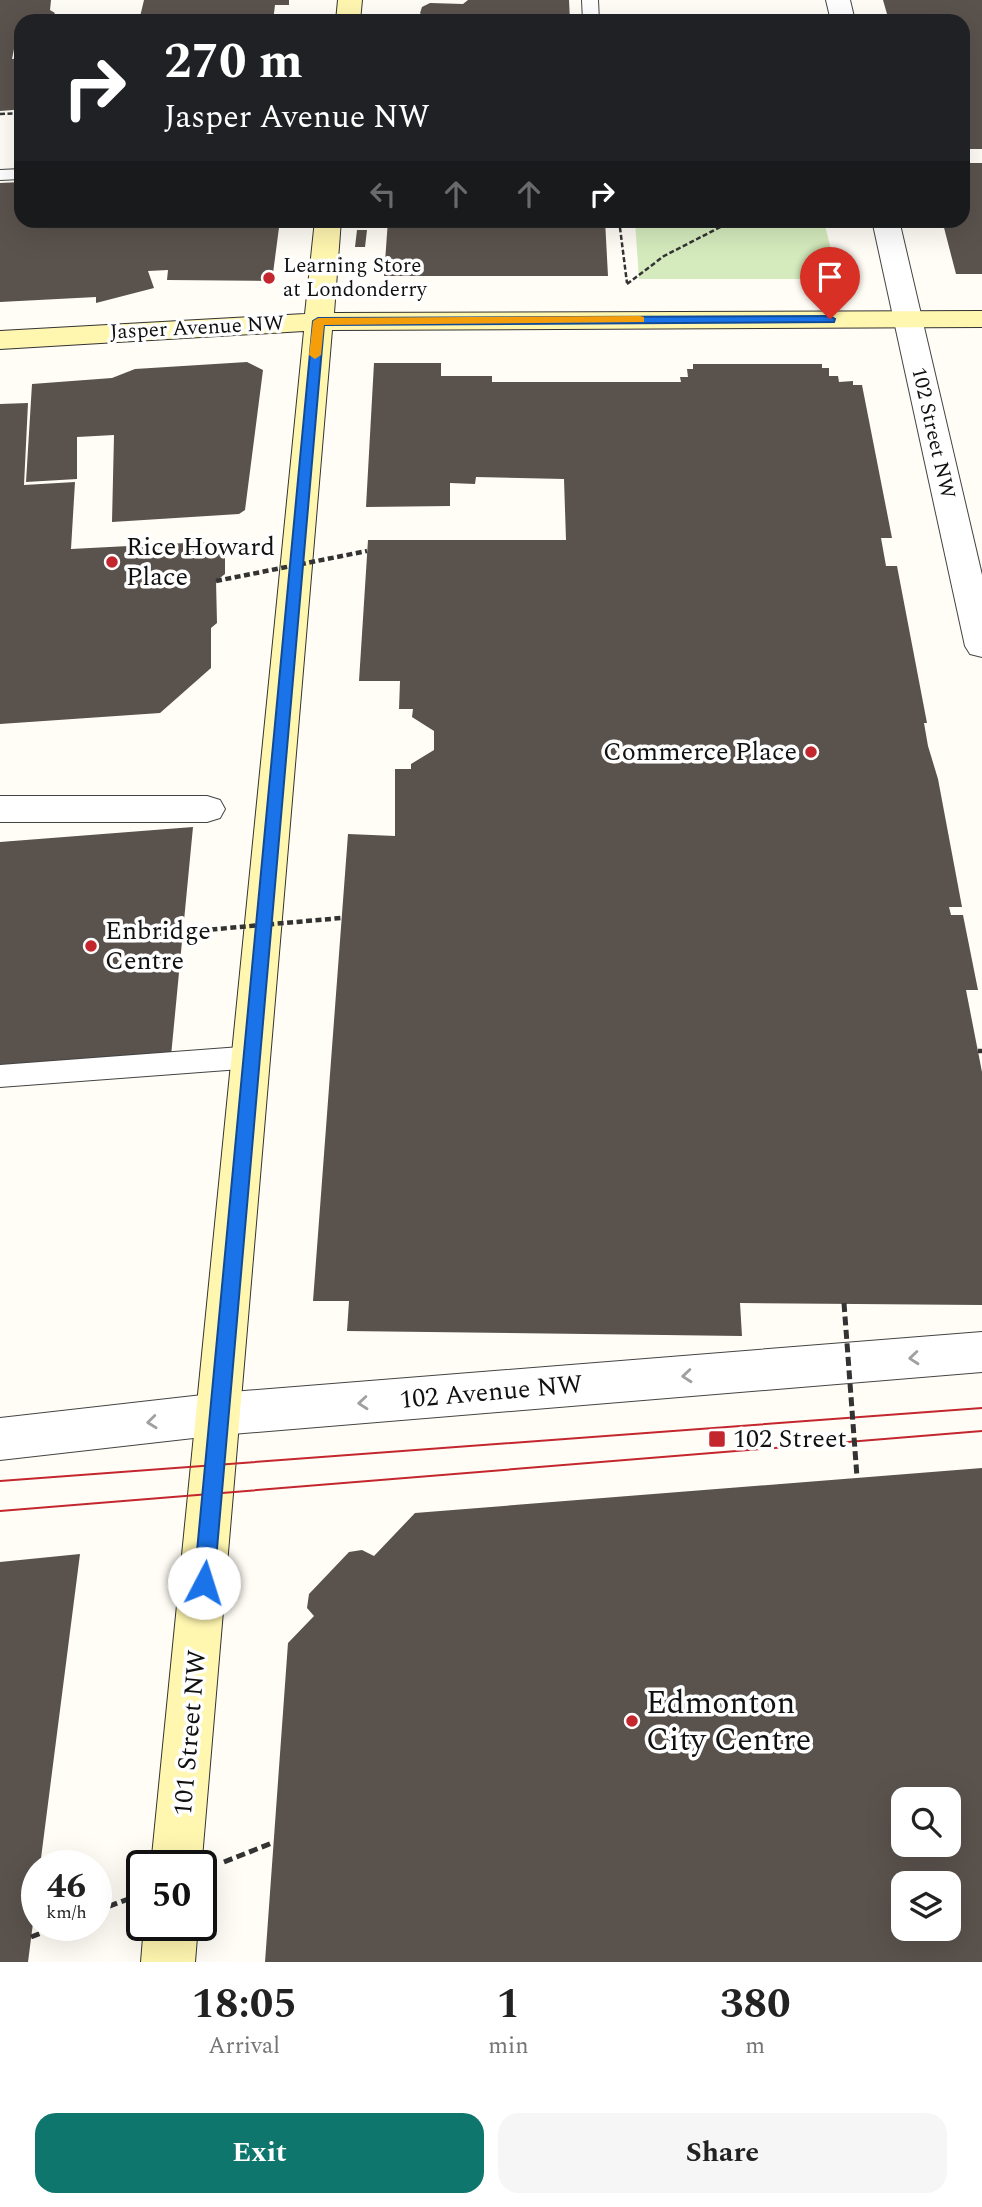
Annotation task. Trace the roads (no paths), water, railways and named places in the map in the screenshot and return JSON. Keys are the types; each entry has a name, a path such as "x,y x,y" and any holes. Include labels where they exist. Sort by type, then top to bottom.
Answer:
{"main road":[{"name":"101 Street NW","path":"196,1850 220,1415 254,1057 271,821 327,228"},
{"name":"Jasper Avenue NW","path":"0,340 318,321 982,319"},
{"path":"168,1962 170,1941"}],"street":[{"name":"102 Street NW","path":"887,228 982,646"},
{"path":"0,808 207,808"},
{"name":"102 Avenue NW","path":"0,1439 220,1415 982,1352"}],"lane":[{"path":"0,1076 254,1057"}],"tram line":[{"path":"0,1481 982,1408"},
{"path":"0,1511 982,1431"}],"place":[{"name":"Learning Store at Londonderry","path":"269,278"},
{"name":"Rice Howard Place","path":"112,562"},
{"name":"Commerce Place","path":"811,752"},
{"name":"Enbridge Centre","path":"91,946"},
{"name":"102 Street","path":"717,1439"},
{"name":"Edmonton City Centre","path":"632,1721"}]}
